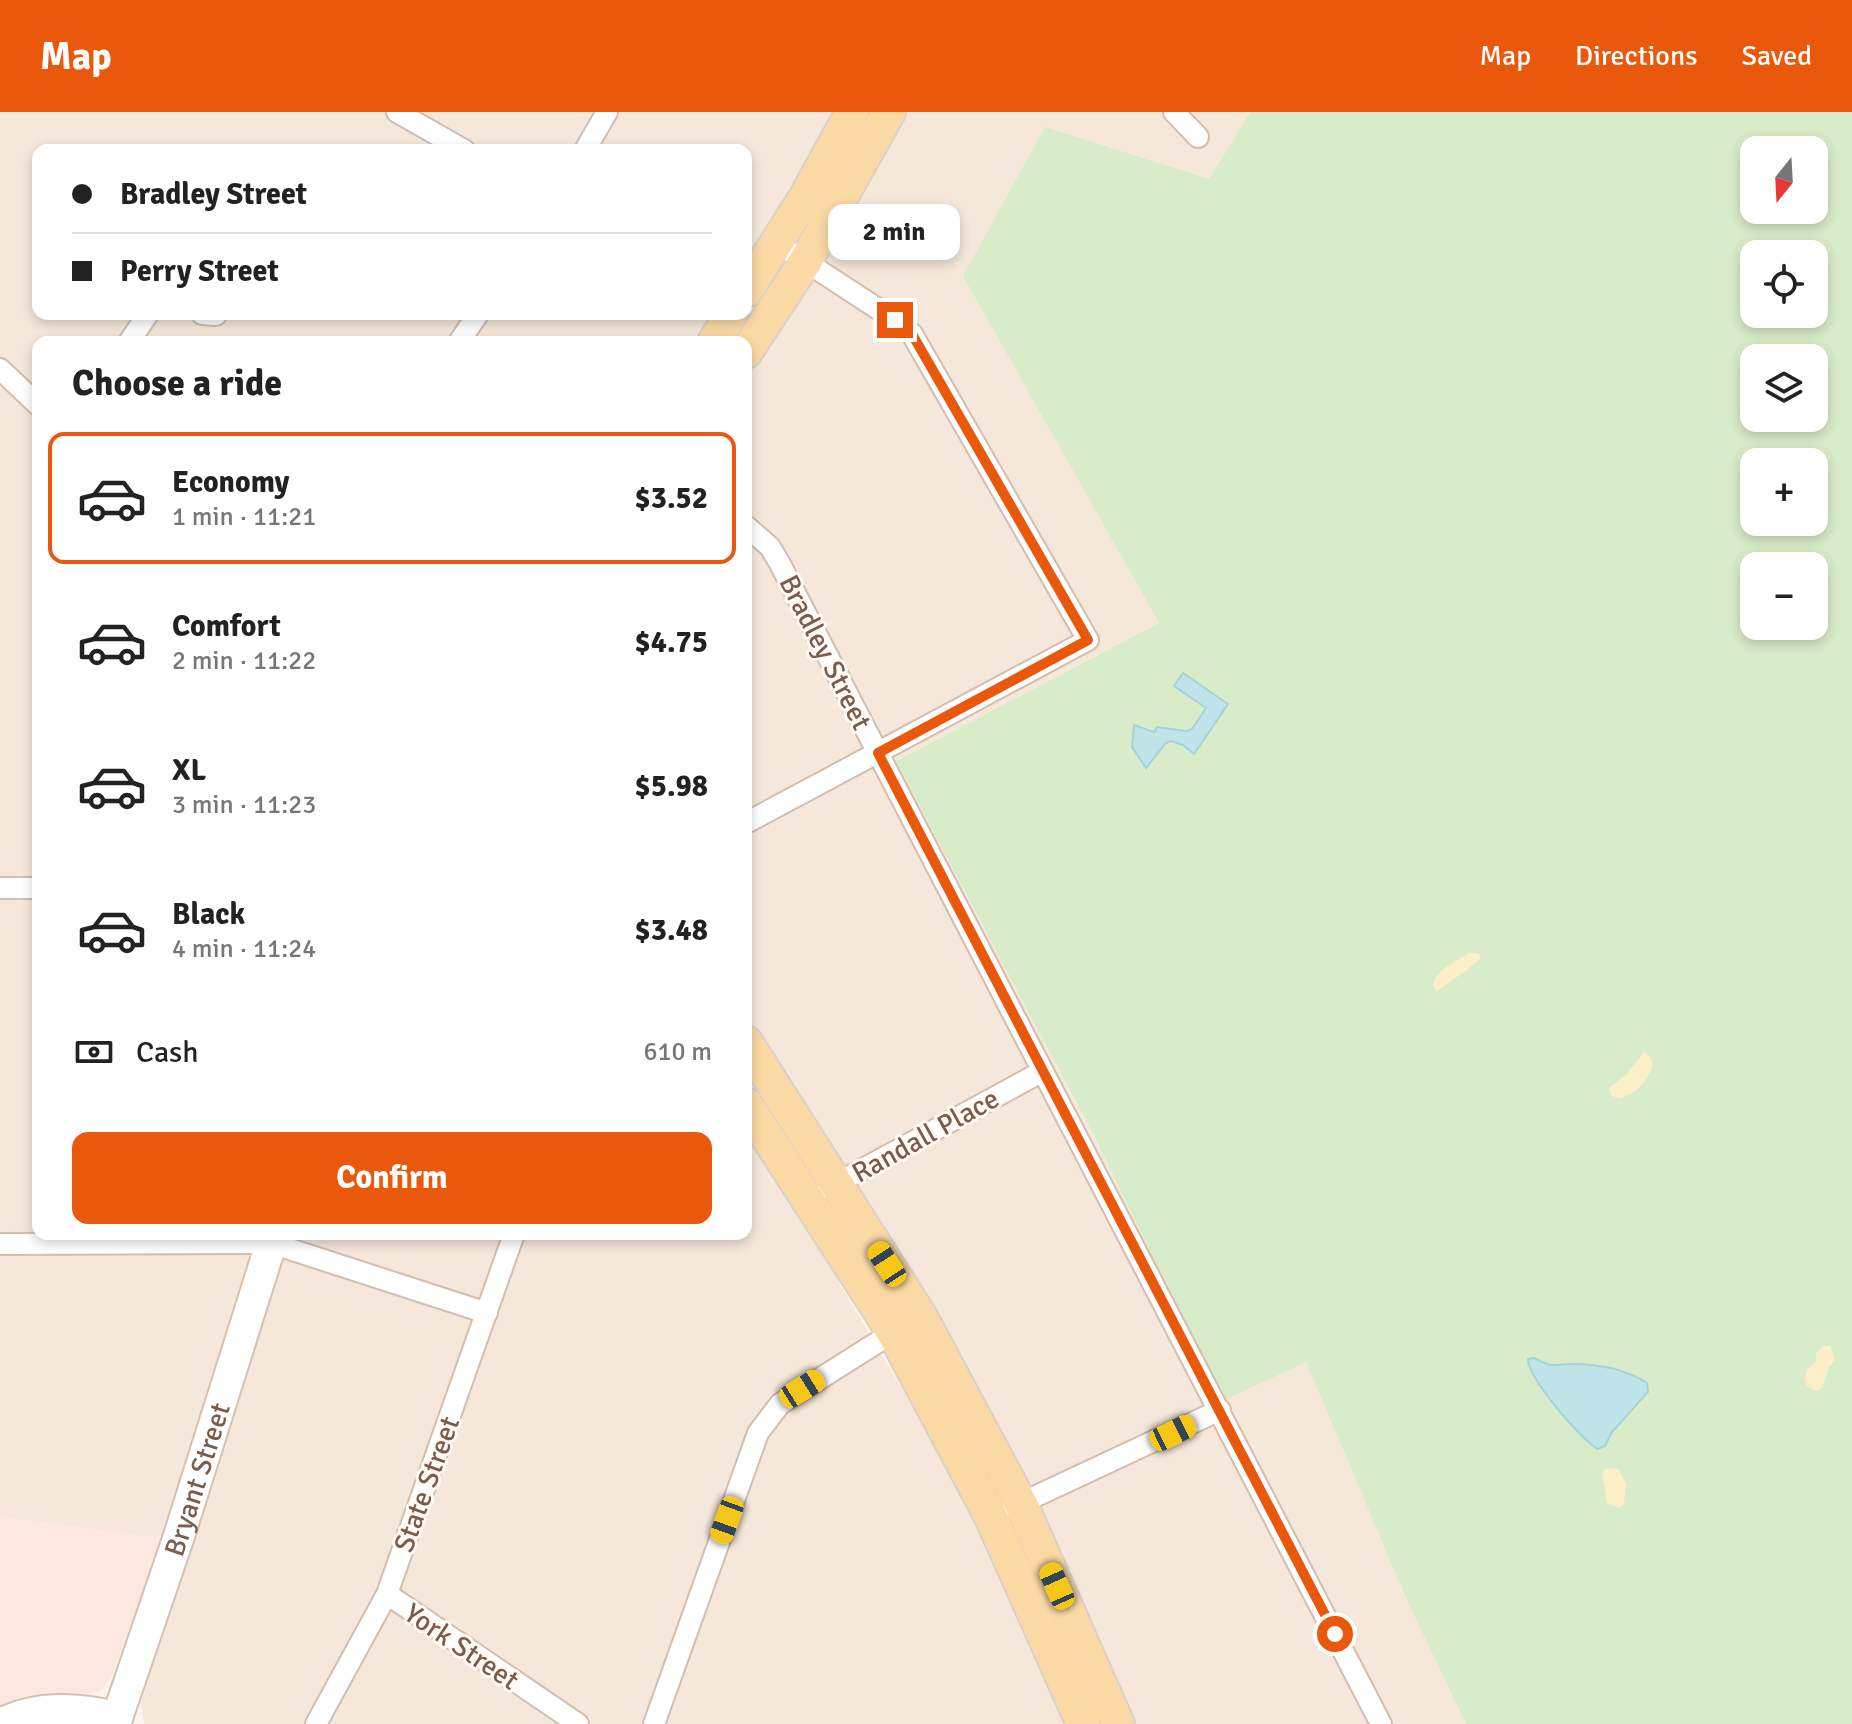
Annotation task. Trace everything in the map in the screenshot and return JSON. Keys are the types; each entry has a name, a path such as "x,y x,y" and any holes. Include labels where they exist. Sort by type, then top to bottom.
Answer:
{"main road":[{"path":"752,282 806,196 852,112"},
{"path":"752,342 805,262 889,112"},
{"path":"752,1052 921,1317 1021,1504 1118,1724"},
{"path":"752,1114 893,1332 991,1517 1083,1724"},
{"name":"Bryant Street","path":"116,1720 179,1536 272,1240"},
{"path":"0,1724 30,1712 57,1709 116,1720"}],"street":[{"path":"397,112 453,144"},
{"path":"588,144 607,112"},
{"path":"1174,112 1198,137"},
{"path":"752,820 1088,640 912,334 777,243"},
{"path":"0,369 32,399"},
{"name":"Bradley Street","path":"752,531 770,547 780,564 1220,1410 1376,1722"},
{"path":"0,888 32,888"},
{"name":"Randall Place","path":"806,1199 1043,1071"},
{"path":"0,1244 218,1240"},
{"path":"275,1240 487,1313"},
{"name":"State Street","path":"316,1724 387,1594 512,1240"},
{"path":"654,1724 758,1433 780,1404 921,1317"},
{"path":"991,1517 1220,1410"},
{"name":"York Street","path":"387,1594 578,1724"}],"shaded area":[{"path":"0,112 844,112 752,271 752,144 32,144 32,320 720,320 710,336 32,336 32,1240 254,1240 162,1539 0,1517"},
{"path":"896,112 1250,112 1209,179 963,275 1159,623 896,761 1096,1140 1221,1401 1306,1361 1408,1603 1466,1724 1130,1724 752,1027 752,358"},
{"path":"752,1136 989,1535 1071,1724 144,1724 141,1703 282,1240 752,1240"},
{"path":"0,1517 162,1539 114,1670 98,1692 47,1697 0,1711"}],"green space":[{"path":"1250,112 1852,112 1852,1724 1466,1724 1408,1603 1306,1362 1222,1401 1096,1140 896,761 1159,623 963,276 1045,127 1209,179"}],"sand":[{"path":"1469,953 1478,953 1481,958 1437,991 1433,987 1438,976 1446,967"},
{"path":"1644,1052 1653,1064 1645,1081 1626,1097 1619,1099 1611,1095 1609,1088 1626,1075"},
{"path":"1822,1346 1830,1346 1835,1360 1829,1367 1822,1388 1817,1391 1807,1386 1804,1379"},
{"path":"1613,1468 1619,1470 1626,1484 1624,1504 1619,1508 1607,1503 1602,1473"}],"water":[{"path":"1183,673 1228,704 1194,754 1183,745 1170,741 1146,768 1132,747 1134,725 1154,732 1157,727 1186,731 1192,729 1206,708 1174,686"},
{"path":"1534,1358 1550,1365 1591,1365 1620,1370 1647,1383 1648,1392 1612,1432 1605,1446 1598,1449 1580,1434 1546,1393 1530,1368 1528,1359"}],"route":[{"path":"895,320 912,334 928,360 1088,640 878,753 1335,1634"}]}
